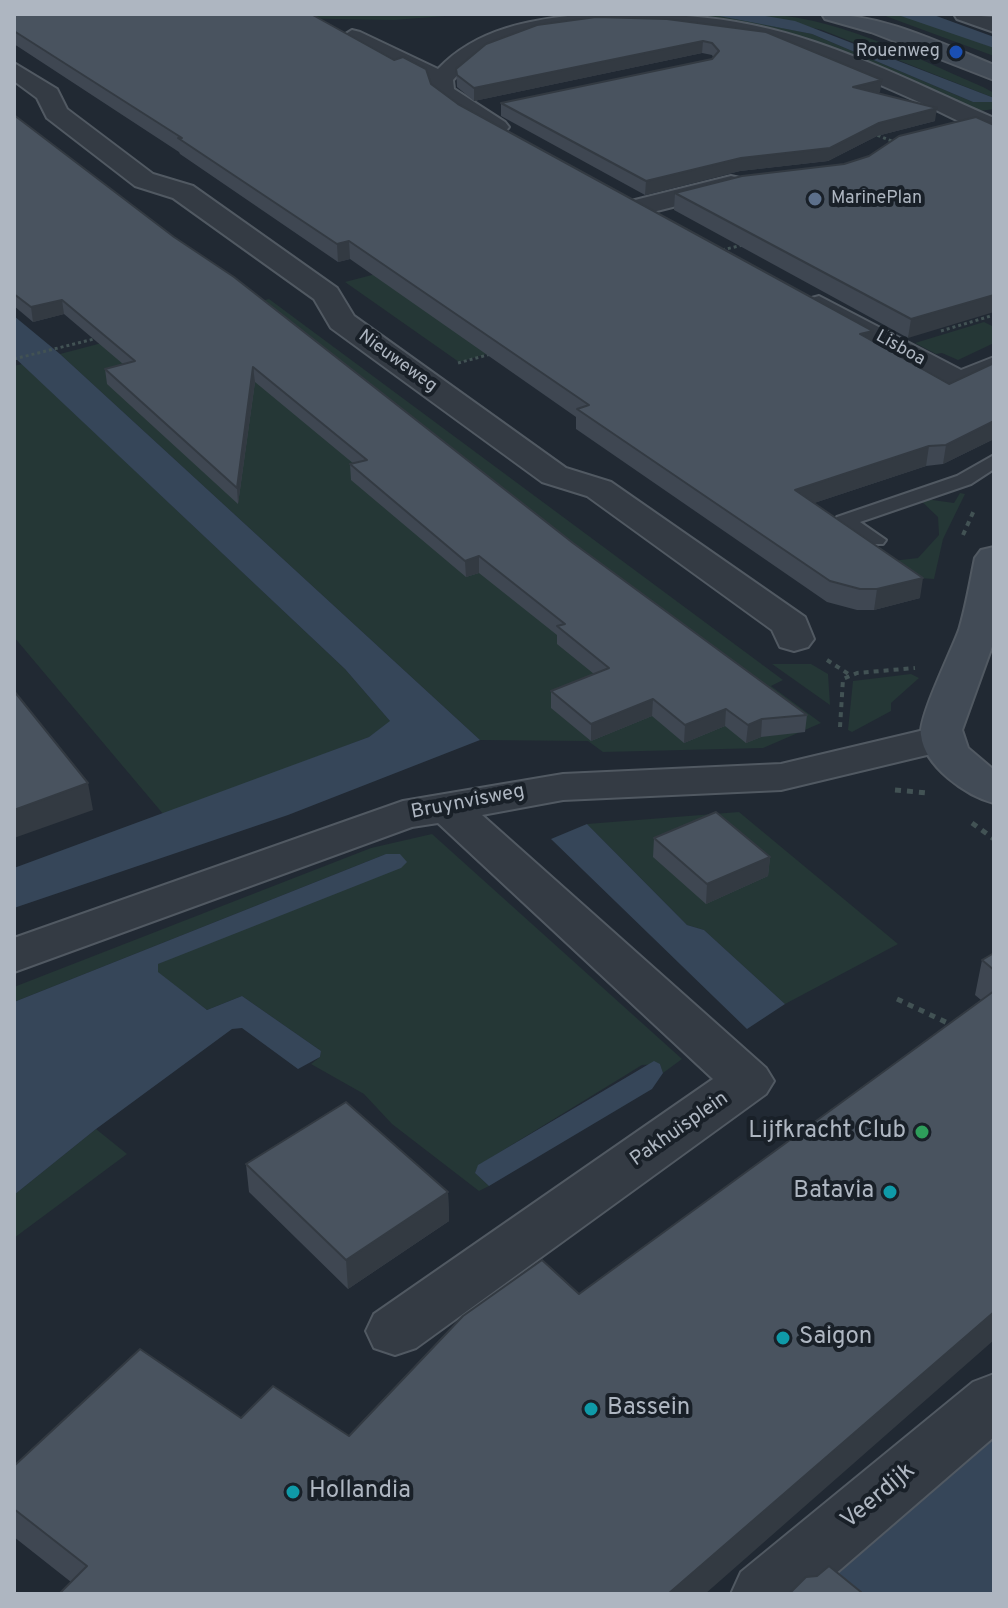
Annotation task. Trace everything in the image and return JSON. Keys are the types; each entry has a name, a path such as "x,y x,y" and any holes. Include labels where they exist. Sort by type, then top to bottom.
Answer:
{"main road":[{"path":"833,14 879,27 994,73"},
{"path":"994,558 979,628 942,721 941,739 953,758 994,790"}],"street":[{"path":"965,14 994,25"},
{"path":"524,143 469,112 442,92 441,79 447,68 474,45 523,28 590,19 662,19 741,28 783,39 989,121"},
{"path":"352,37 441,79"},
{"name":"Nieuweweg","path":"14,70 48,94 56,113 144,180 183,192 326,294 342,322 554,475 599,489 791,625 794,639"},
{"path":"469,112 510,103"},
{"path":"894,142 989,121"},
{"path":"721,251 631,201 755,181"},
{"name":"Lisboa","path":"801,295 960,382 994,367"},
{"name":"Bruynvisweg","path":"14,956 369,826 446,806 563,787 781,777 941,739"},
{"name":"Pakhuisplein","path":"395,1331 748,1081 446,806"},
{"name":"Veerdijk","path":"764,1594 994,1400"}],"lane":[{"path":"876,540 844,521 964,480 994,461"},
{"path":"964,480 992,489"}],"path":[{"path":"869,132 894,142"},
{"path":"721,251 750,243"},
{"path":"973,311 994,321"},
{"path":"14,359 101,337"},
{"path":"415,375 491,354"},
{"path":"867,756 840,733 843,679 857,673 914,670 920,658"},
{"path":"897,999 969,1033"}],"shaded area":[{"path":"280,14 470,14 394,20 277,18"},
{"path":"666,14 718,15 812,34 973,102 994,102 994,109 980,111 797,36 748,24"},
{"path":"754,14 814,21 872,39 983,87 994,93 994,98 822,30"},
{"path":"880,14 909,17 938,26 994,48 994,56"},
{"path":"491,244 624,315 459,362 345,282"},
{"path":"269,299 783,680 771,686 821,723 763,748 603,752 588,741 480,740 60,354"},
{"path":"984,322 994,327 994,343 958,360 942,353 936,354 915,343"},
{"path":"22,364 345,669 391,722 369,737 164,815 14,637 14,366"},
{"path":"960,493 965,494 943,539 934,579 903,577 892,561 918,558 939,535 938,517 918,498 954,503"},
{"path":"772,664 811,664 828,674 830,705"},
{"path":"911,674 919,678 891,703 891,711 852,732 848,730 853,681"},
{"path":"739,812 898,944 785,1004 704,930 687,925 587,824"},
{"path":"432,834 682,1059 663,1073 660,1064 642,1065 479,1165 475,1173 489,1186 479,1191 392,1124 364,1094 311,1064 320,1057 321,1051 242,996 207,1010 157,972 158,964 386,854 14,1002 14,987 371,848"},
{"path":"96,1129 127,1154 14,1238 14,1195"}],"water":[{"path":"709,14 754,14 795,21 994,98 994,102 973,102 812,34"},
{"path":"895,14 931,14 994,37 994,48"},
{"path":"14,316 60,354 480,740 288,815 14,908 14,868 369,737 390,721 345,669 14,357"},
{"path":"587,824 687,925 704,930 785,1004 747,1029 551,839"},
{"path":"386,854 400,854 407,862 401,868 158,964 158,972 207,1010 242,996 321,1051 320,1057 298,1069 242,1028 232,1029 96,1129 14,1195 14,1002"},
{"path":"654,1061 660,1064 663,1073 652,1089 489,1186 475,1173 478,1165"},
{"path":"994,1432 994,1594 810,1594"}],"building":[{"path":"14,14 311,14 394,60 403,57 426,69 431,84 458,104 873,331 860,334 949,384 994,363 994,421 946,445 929,446 795,490 923,578 877,589 860,589 830,581 577,409 589,405 349,241 337,244 178,138 182,138 14,31"},
{"path":"596,17 667,19 766,32 882,80 853,87 937,108 879,123 830,148 741,158 646,181 501,103 712,59 719,51 712,43 703,41 474,88 457,75 456,69 486,44 537,25"},
{"path":"14,115 174,237 234,277 573,543 807,715 762,719 748,725 726,709 685,725 653,699 591,724 551,691 609,668 557,626 565,624 479,556 465,561 350,464 367,460 253,367 237,488 105,369 135,361 62,300 31,307 14,294"},
{"path":"976,117 994,125 994,295 911,319 675,193 742,176 844,164 869,156 899,136"},
{"path":"14,691 88,783 14,810"},
{"path":"716,812 770,857 707,884 654,838"},
{"path":"994,953 994,970 982,960"},
{"path":"994,991 994,1312 668,1594 59,1594 87,1566 14,1509 14,1466 140,1349 241,1418 273,1386 349,1436 463,1316 542,1260 579,1294"},
{"path":"346,1102 448,1192 346,1260 246,1164"},
{"path":"829,1566 860,1594 789,1594 806,1577 817,1576"}],"place":[{"name":"Rouenweg","path":"956,52"},
{"name":"MarinePlan","path":"815,199"},
{"name":"Lijfkracht Club","path":"922,1132"},
{"name":"Batavia","path":"890,1192"},
{"name":"Saigon","path":"783,1338"},
{"name":"Bassein","path":"591,1409"},
{"name":"Hollandia","path":"293,1492"}]}
